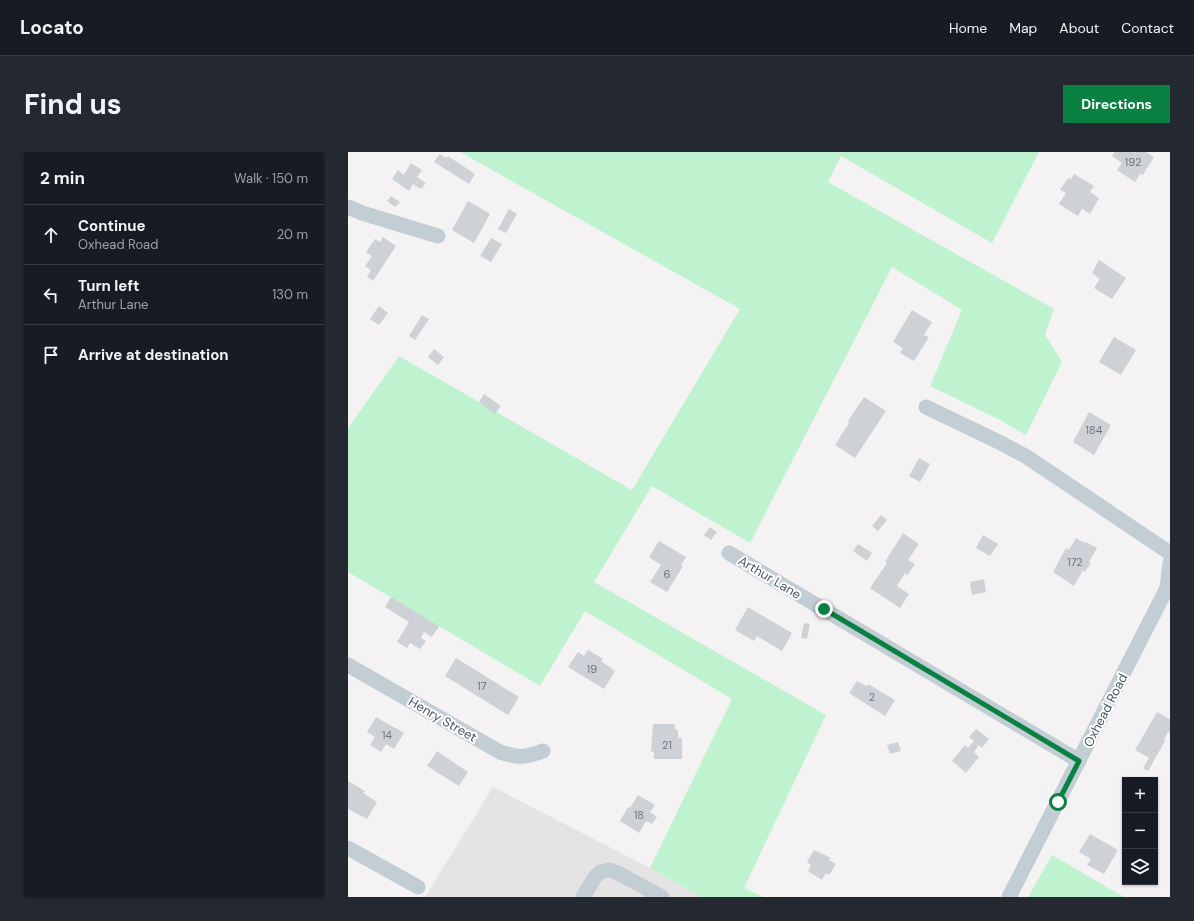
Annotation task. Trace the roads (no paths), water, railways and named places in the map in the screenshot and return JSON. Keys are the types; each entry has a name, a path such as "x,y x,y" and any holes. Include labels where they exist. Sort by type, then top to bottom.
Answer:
{"street":[{"path":"348,207 362,213 438,236"},
{"path":"926,407 1027,457 1170,553"},
{"name":"Arthur Lane","path":"729,553 1079,761"},
{"name":"Oxhead Road","path":"1009,897 1169,587 1170,563"},
{"name":"Henry Street","path":"348,665 500,752 515,757 530,756 543,752"},
{"path":"348,848 418,887"},
{"path":"583,897 595,877 600,872 609,870 618,873 662,897"}]}
